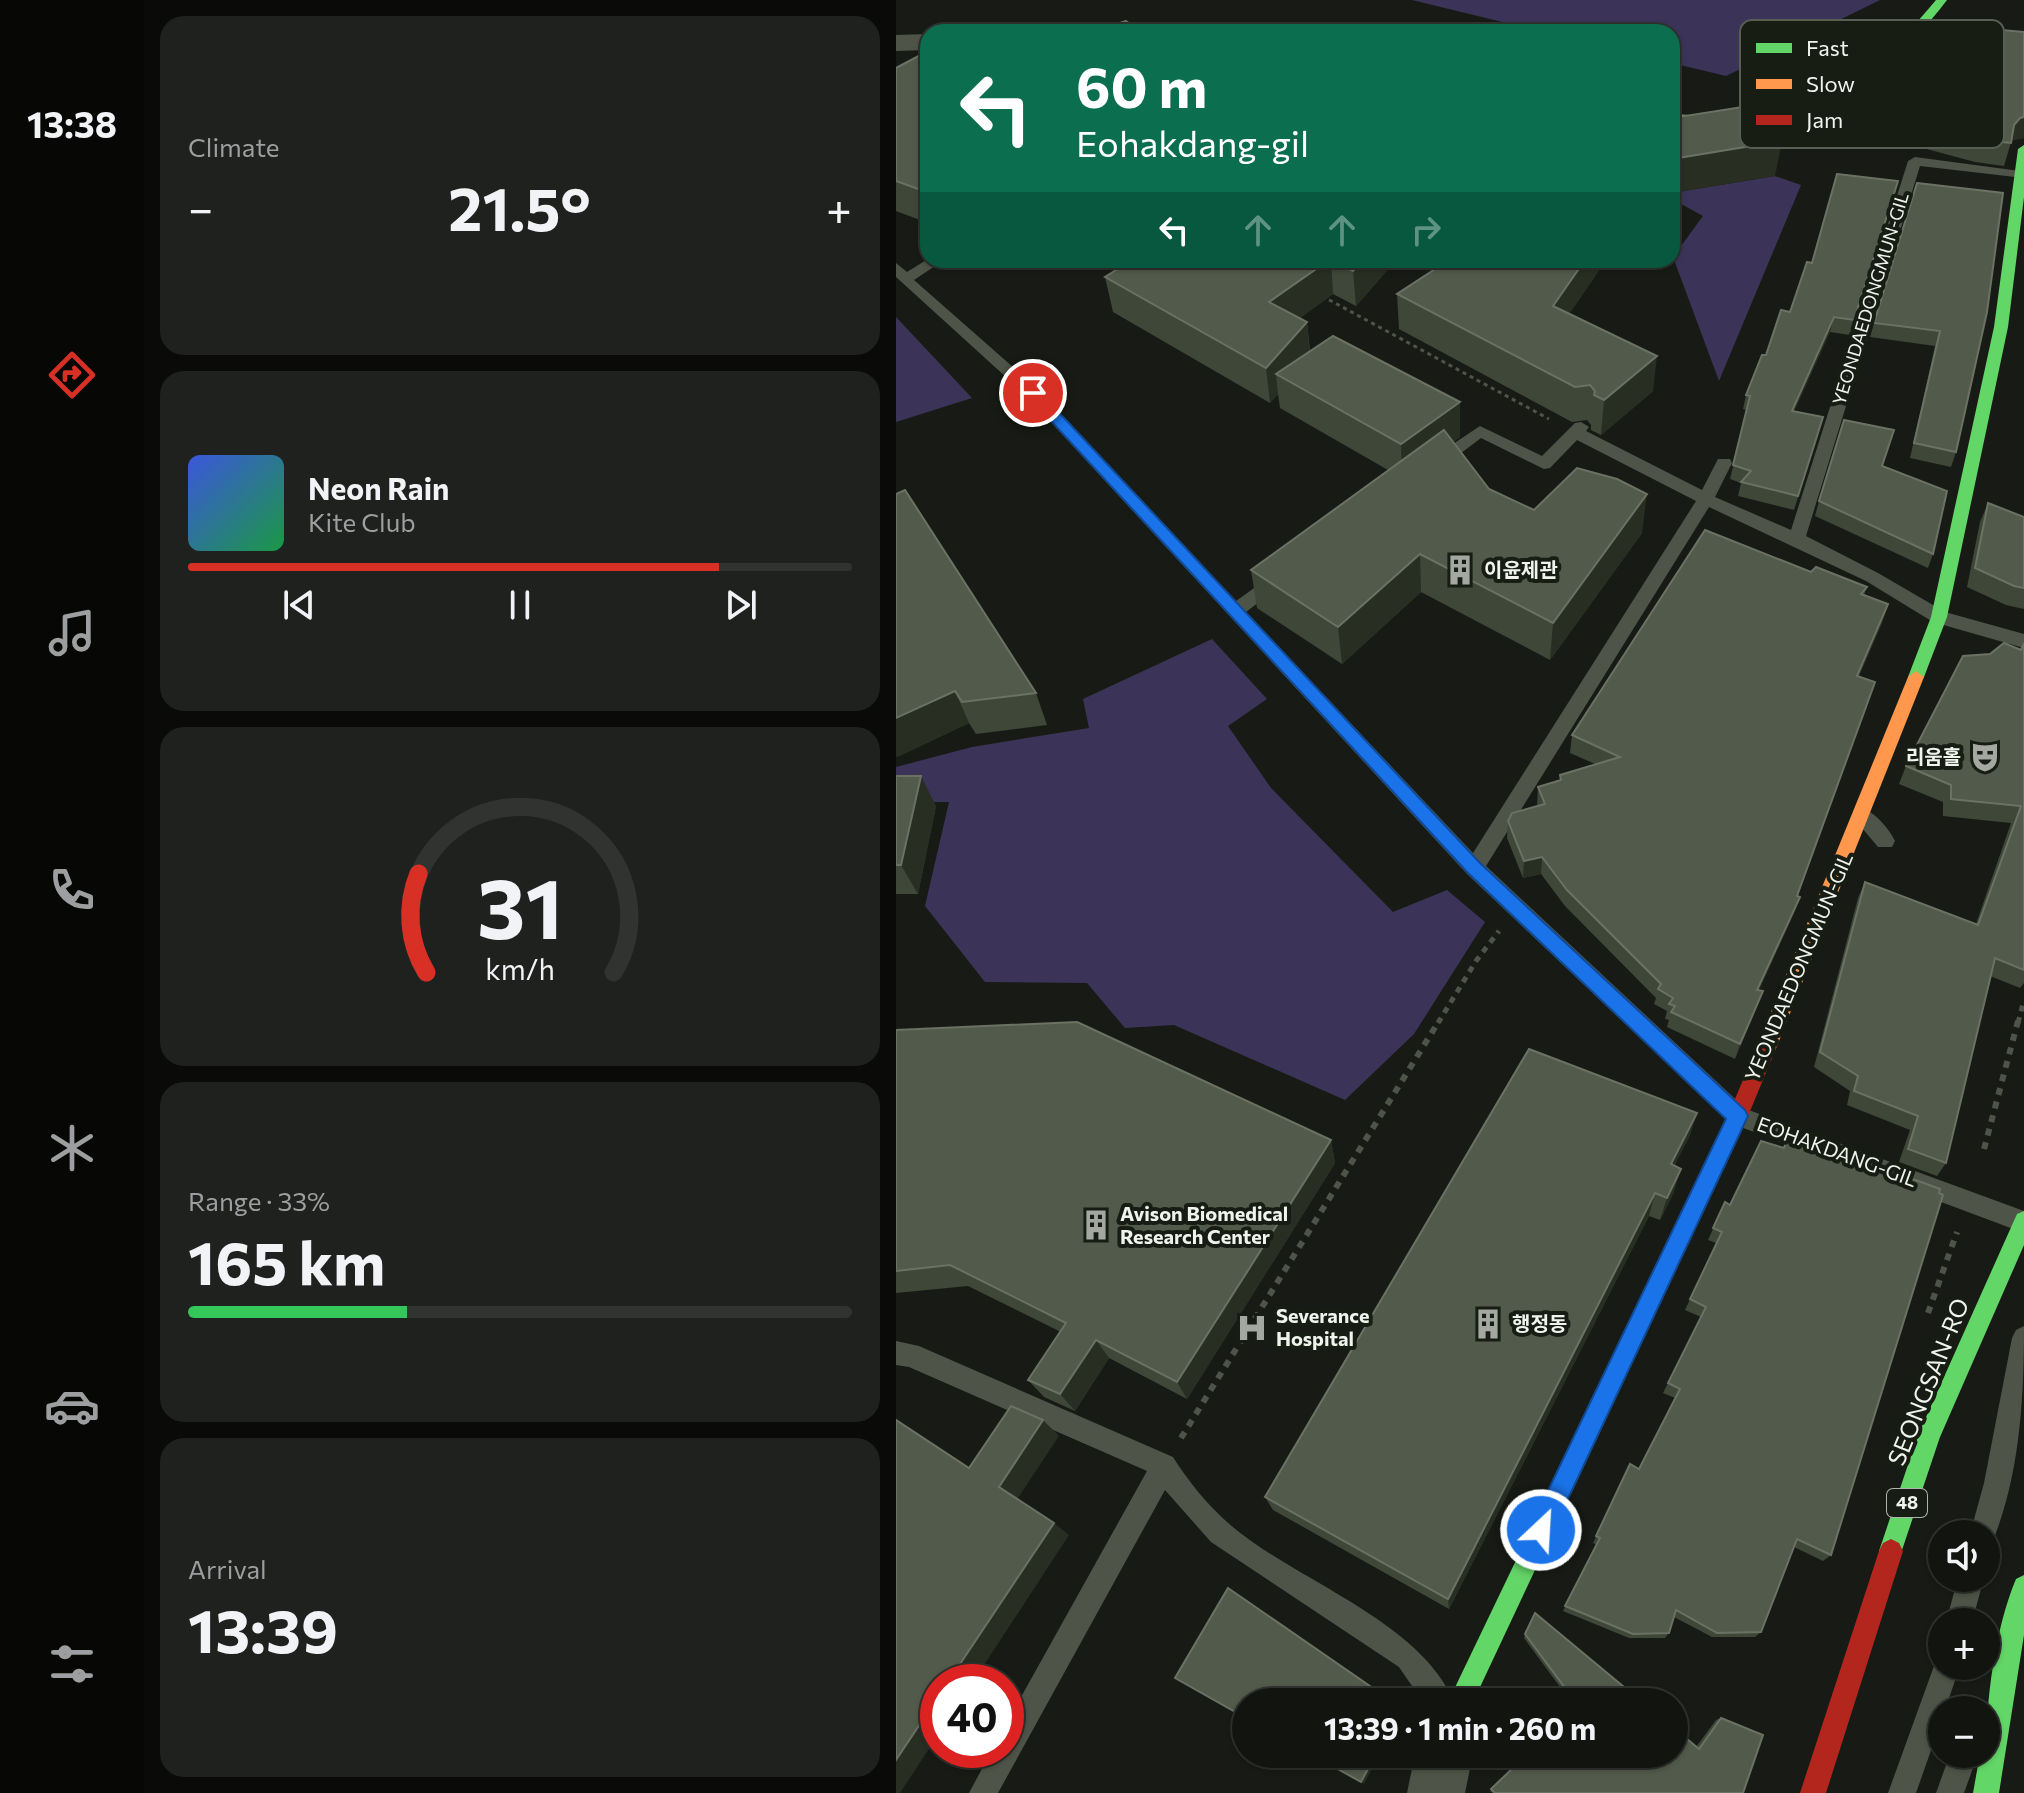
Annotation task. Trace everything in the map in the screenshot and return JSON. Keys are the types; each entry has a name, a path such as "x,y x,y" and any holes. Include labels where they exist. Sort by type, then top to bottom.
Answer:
{"street":[{"path":"1925,20 1942,0"},
{"path":"896,43 920,42"},
{"path":"1680,118 1740,117"},
{"name":"YEONDAEDONGMUN-GIL","path":"1467,1688 1738,1116 1862,816 1939,617 2001,327 2016,274 2024,149"},
{"name":"SEONGSAN-RO","path":"1813,1793 1929,1435 2024,1221"},
{"path":"1986,1793 2014,1623 2024,1587"},
{"path":"1436,1793 1441,1768"}],"lane":[{"name":"YEONDAEDONGMUN-GIL","path":"1797,539 1915,161 2020,175"},
{"path":"900,273 920,266"},
{"name":"EOHAKDANG-GIL","path":"900,273 1033,393 1474,868 1738,1116 2024,1221"},
{"path":"1419,476 1480,431 1544,464 1578,430 1706,499 1797,539 1872,577 1939,617 2024,641"},
{"path":"1474,868 1706,499 1724,463"},
{"path":"1235,611 1296,566"},
{"path":"1862,816 1885,841"},
{"path":"1987,1520 1997,1483 2024,1338"},
{"path":"896,1353 910,1355 1164,1466 1181,1493 1220,1533 1408,1658 1430,1688"},
{"path":"983,1793 1164,1466"},
{"path":"1986,1696 2014,1623"},
{"path":"1902,1793 1942,1680"},
{"path":"1950,1793 1959,1768"}],"path":[{"path":"1309,289 1578,430"},
{"path":"1164,1466 1476,961 1505,923"},
{"path":"1984,1149 2024,1000"}],"shaded area":[{"path":"1412,0 1880,0 1839,20 1740,20 1740,69 1726,76 1680,65 1680,24 1511,24"},
{"path":"1775,176 1801,185 1719,381 1677,268 1680,268 1680,247 1703,216 1680,203 1680,192"},
{"path":"896,317 972,398 896,422"},
{"path":"1212,639 1267,699 1228,726 1271,788 1393,912 1447,890 1485,922 1414,1034 1345,1100 1174,1025 1125,1028 1087,983 985,982 925,906 949,802 896,802 896,767 972,747 1089,728 1083,699"}],"building":[{"path":"2004,30 2024,32 2024,117 2014,125 2011,143 2004,142"},
{"path":"920,55 920,190 896,181 896,68"},
{"path":"1740,107 1740,148 1680,158 1680,117"},
{"path":"1837,174 1898,181 1854,320 1834,317 1792,411 1823,417 1798,496 1741,482 1751,471 1733,465 1750,396 1746,395 1762,355 1766,355 1781,310 1790,312 1807,262 1812,263"},
{"path":"1917,183 2003,193 1987,312 1956,452 1914,443 1940,331 1874,323"},
{"path":"1119,268 1318,268 1269,302 1307,322 1266,368 1105,277"},
{"path":"1437,268 1579,268 1553,306 1657,356 1604,400 1594,395 1595,391 1590,385 1575,387 1397,294"},
{"path":"1333,336 1460,402 1401,444 1276,374"},
{"path":"1844,420 1894,430 1882,466 1947,491 1933,554 1819,501"},
{"path":"1444,430 1489,489 1534,510 1577,468 1617,479 1647,494 1553,623 1420,554 1338,627 1251,570"},
{"path":"905,490 1036,693 962,702 955,691 896,718 896,494"},
{"path":"1988,503 2024,517 2024,588 1975,568"},
{"path":"1705,530 1811,572 1816,567 1867,587 1861,594 1888,604 1857,676 1875,682 1797,896 1800,897 1757,990 1763,991 1740,1044 1671,1012 1675,1006 1669,1004 1673,998 1658,989 1661,984 1567,890 1542,857 1524,861 1508,821 1512,813 1545,804 1538,787 1561,780 1560,775 1620,757 1572,735"},
{"path":"2004,643 2021,650 2024,643 2024,970 1995,958 1946,1163 1908,1149 1918,1116 1854,1091 1858,1076 1820,1052 1865,882 1978,925 2021,806 1951,799 1951,785 1906,766 1963,656 1990,654"},
{"path":"896,776 921,776 901,865 896,865"},
{"name":"Avison Biomedical Research Center","path":"1077,1022 1331,1140 1177,1382 1096,1340 1060,1394 1028,1380 1066,1323 950,1265 896,1271 896,1030"},
{"name":"행정동","path":"1529,1049 1697,1113 1671,1164 1681,1169 1667,1198 1655,1193 1448,1599 1265,1497"},
{"path":"1787,1140 1898,1179 1899,1174 1940,1189 1939,1193 1943,1195 1831,1555 1797,1539 1761,1632 1717,1633 1676,1610 1669,1633 1633,1634 1565,1606 1600,1538 1596,1536 1630,1464 1639,1469 1680,1389 1668,1383 1706,1307 1690,1299 1722,1232 1713,1228 1725,1202 1730,1205 1761,1141 1784,1148"},
{"path":"1011,1406 1043,1420 999,1487 1054,1523 960,1664 920,1664 920,1724 896,1760 896,1420 969,1468"},
{"path":"1228,1588 1373,1688 1232,1688 1232,1710 1175,1678"},
{"path":"1535,1613 1625,1688 1565,1688 1525,1634"},
{"path":"1721,1718 1763,1735 1743,1793 1495,1793 1491,1789 1513,1768 1688,1768 1688,1740 1699,1749"},
{"path":"1336,1768 1368,1768 1361,1782"}],"traffic: fast":[{"path":"1925,20 1942,0"},
{"path":"1680,118 1740,119"},
{"path":"1916,677 1939,617 2001,327 2024,149"},
{"path":"1891,1551 1929,1435 2024,1221"},
{"path":"1467,1688 1667,1267"},
{"path":"1986,1793 2014,1623 2024,1587"}],"traffic: slow":[{"path":"1767,1046 1916,677"}],"traffic: jam":[{"path":"1667,1267 1738,1116 1767,1046"},
{"path":"1813,1793 1891,1551"}],"place":[{"name":"이윤제관","path":"1460,570"},
{"name":"리움홀","path":"1985,757"},
{"name":"Avison Biomedical Research Center","path":"1096,1225"},
{"name":"행정동","path":"1488,1324"},
{"name":"Severance Hospital","path":"1252,1328"}],"route":[{"path":"1033,393 1474,868 1738,1116 1541,1530"}]}
